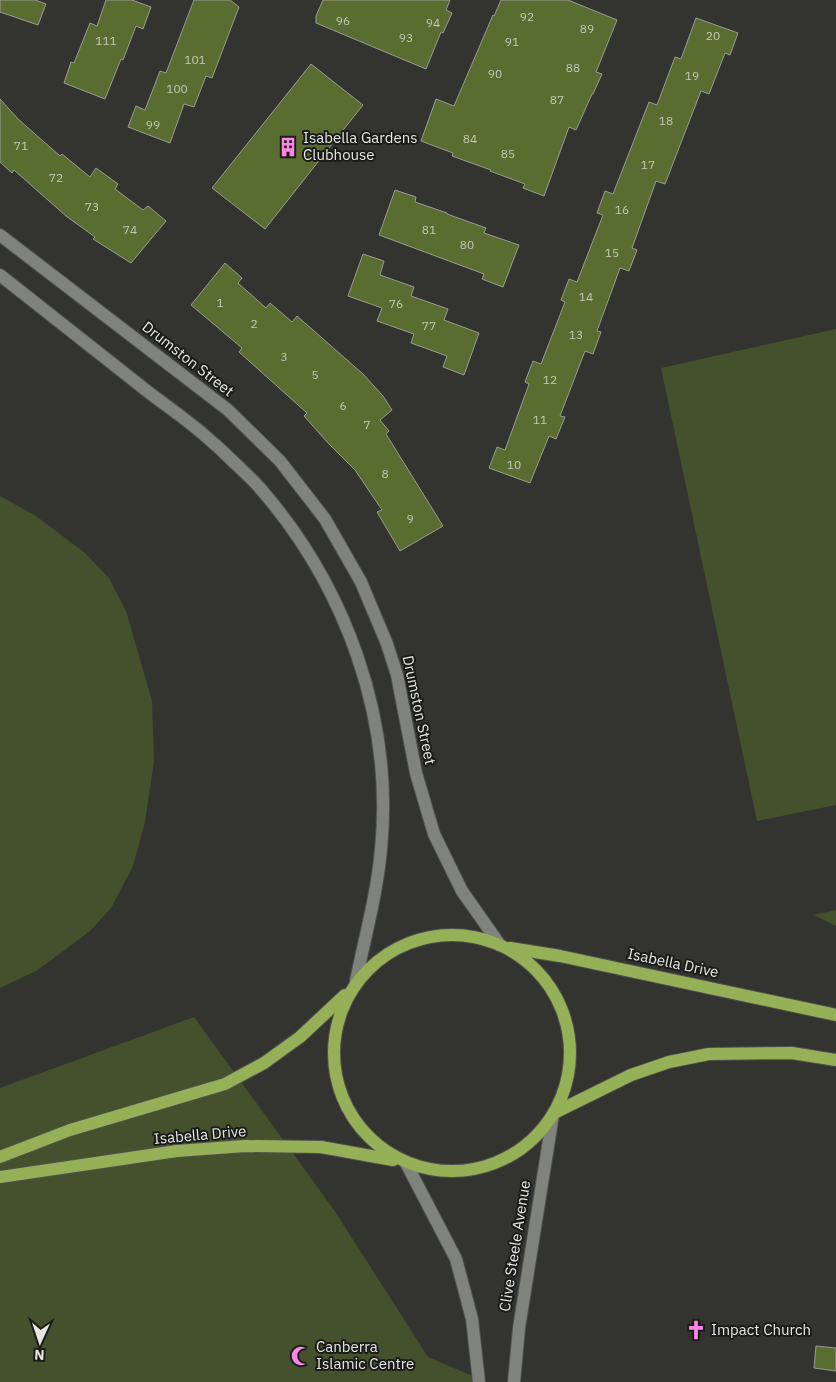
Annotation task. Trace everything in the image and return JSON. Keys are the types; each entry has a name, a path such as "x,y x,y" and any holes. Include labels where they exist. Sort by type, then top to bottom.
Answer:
{"main road":[{"path":"459,935 480,938 501,946 535,969 559,1003 566,1023 570,1044 570,1064 560,1104 536,1137 520,1150 484,1168 463,1171 442,1171 422,1168 405,1162 385,1151 369,1138 356,1123 345,1105 338,1086 333,1046 336,1026 343,1006 354,987 365,972 381,959 398,948 418,940 438,936 459,935"},
{"name":"Isabella Drive","path":"501,946 560,956 836,1014"},
{"path":"0,1157 70,1130 225,1084 264,1063 300,1037 354,987"},
{"path":"553,1114 631,1075 669,1062 709,1054 792,1053 836,1060"},
{"name":"Isabella Drive","path":"0,1176 177,1151 245,1146 321,1147 405,1162"}],"street":[{"name":"Drumston Street","path":"0,235 228,410 280,461 325,519 361,582 387,644 397,675 416,773 434,834 462,891 501,946"},
{"path":"0,275 211,441 259,486 299,538 332,595 353,643 368,692 378,744 383,796 381,848 374,899 354,987"},
{"name":"Clive Steele Avenue","path":"514,1382 519,1328 553,1114"},
{"path":"405,1162 456,1259 472,1319 479,1382"}],"green space":[{"path":"836,329 836,805 757,821 661,368"},
{"path":"0,496 36,516 85,553 109,578 126,611 152,701 154,761 145,822 133,866 111,908 91,930 36,971 0,988"},
{"path":"836,910 836,926 814,915"},
{"path":"194,1017 334,1210 428,1357 487,1382 0,1382 0,1088"}],"building":[{"path":"0,0 35,0 46,4 38,25 0,12"},
{"path":"106,0 132,0 151,7 143,29 136,26 105,99 64,83 71,62 74,63 90,23 97,26"},
{"path":"194,0 230,0 239,7 212,78 206,76 194,107 184,104 170,143 128,127 136,106 145,110 160,71 166,73"},
{"path":"323,0 450,0 446,10 452,13 443,33 441,32 426,69 316,23 316,16"},
{"path":"501,0 568,0 617,20 596,72 602,74 576,130 569,127 544,196 523,188 525,184 452,156 453,153 421,141 436,99 454,106"},
{"path":"696,18 738,33 730,55 725,53 709,94 701,91 665,184 656,181 632,248 637,250 629,271 620,268 597,331 601,332 593,354 585,351 560,416 565,417 556,439 549,436 530,483 489,468 497,447 505,450 529,384 525,382 533,361 541,364 565,302 561,300 569,279 577,282 603,215 597,213 605,191 613,194 649,102 657,105 675,57 681,59"},
{"name":"Isabella Gardens Clubhouse","path":"311,64 363,105 265,229 212,188"},
{"path":"0,99 18,119 60,156 62,154 90,177 96,168 118,184 115,189 143,210 148,206 166,221 131,263 93,239 95,237 66,216 14,170 12,173 0,162"},
{"path":"395,190 416,197 415,202 486,228 484,233 519,245 503,287 482,279 484,274 379,235"},
{"path":"363,254 384,261 380,275 414,287 411,296 448,309 444,320 479,333 464,375 443,367 447,356 411,343 414,334 377,321 382,308 348,296"},
{"path":"225,263 242,278 238,283 266,308 270,303 292,322 297,316 363,374 383,396 392,410 380,420 389,431 386,434 443,526 400,551 377,512 382,510 355,470 304,416 307,413 239,352 242,348 191,305"},
{"path":"816,1346 836,1348 836,1371 814,1368"}],"place":[{"name":"Isabella Gardens Clubhouse","path":"288,147"},
{"name":"Impact Church","path":"696,1330"},
{"name":"Canberra Islamic Centre","path":"301,1356"}]}
